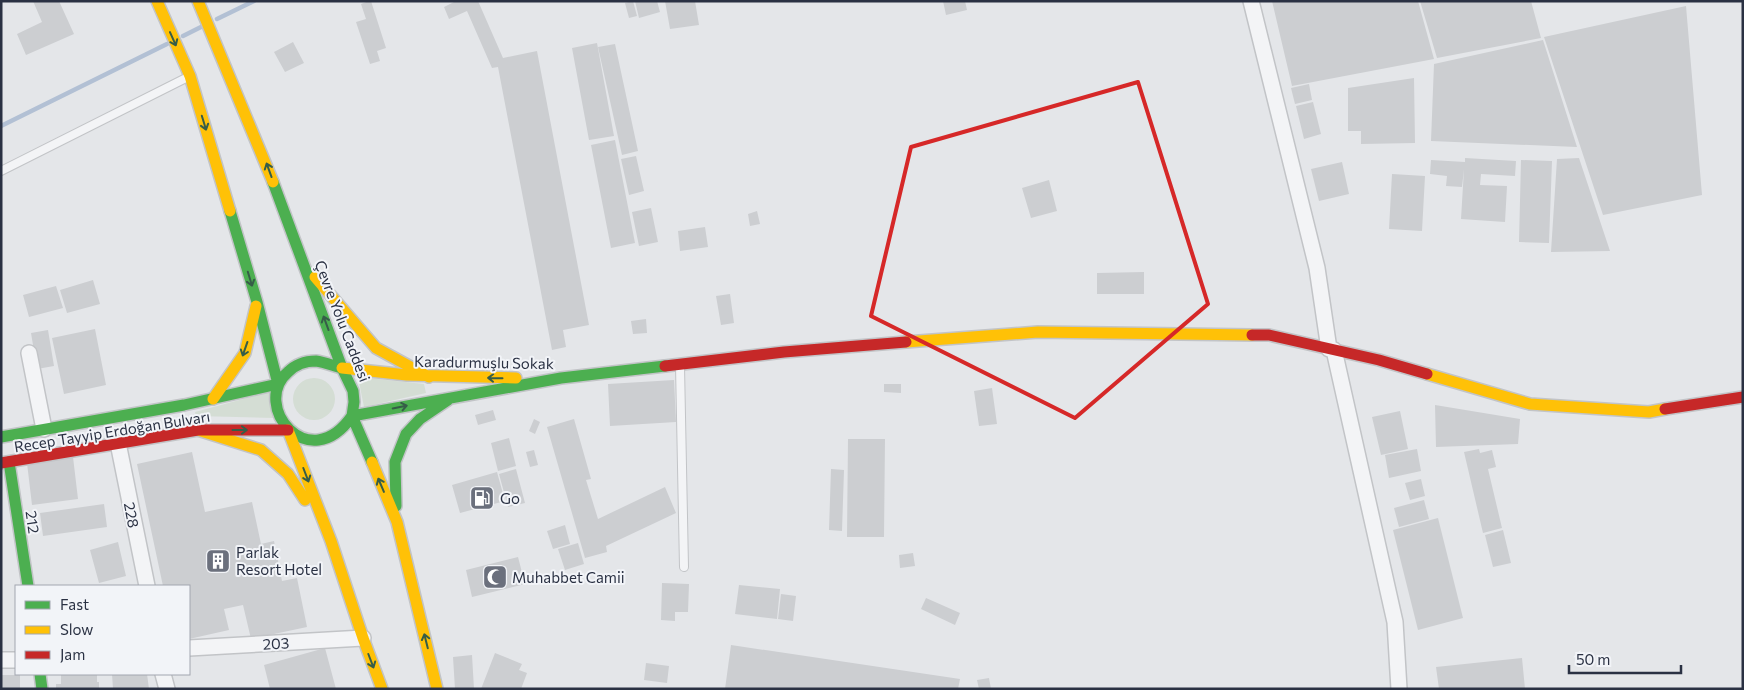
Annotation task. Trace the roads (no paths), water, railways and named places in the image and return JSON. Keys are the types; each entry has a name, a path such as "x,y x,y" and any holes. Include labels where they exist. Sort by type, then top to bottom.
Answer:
{"main road":[{"path":"157,1 190,76 257,302 278,384"},
{"name":"Çevre Yolu Caddesi","path":"198,1 266,162 342,368 354,391 352,416 397,522 437,689"},
{"path":"305,266 376,348 429,377"},
{"path":"213,400 245,354 257,302"},
{"path":"562,378 784,352 1038,332 1269,335 1379,360 1530,404 1649,412 1743,397"},
{"path":"342,368 316,360 302,362 290,369 278,384 276,406 280,419 288,430 331,541 382,689"},
{"name":"Karadurmuşlu Sokak","path":"342,368 384,374 429,377 562,378"},
{"name":"Karadurmuşlu Sokak","path":"352,416 562,378"},
{"name":"Recep Tayyip Erdoğan Bulvarı","path":"1,437 213,400 278,384"},
{"path":"397,522 395,462 406,434 420,419 448,400"},
{"path":"288,430 298,437 311,440 323,439 335,435 345,427 352,416"},
{"path":"198,430 260,450 288,474 331,541"},
{"name":"Recep Tayyip Erdoğan Bulvarı","path":"5,463 198,430 288,430"},
{"name":"212","path":"5,463 28,585"},
{"path":"40,675 42,689"}],"street":[{"path":"1251,1 1317,268 1331,349 1395,622 1399,689"},
{"path":"29,353 44,430"},
{"name":"228","path":"118,443 147,585"},
{"name":"203","path":"190,648 363,638"},
{"path":"1,660 15,660"},
{"path":"163,675 167,689"}],"lane":[{"path":"1,171 190,76"},
{"path":"680,364 684,567"}],"waterway":[{"path":"217,19 254,1"},
{"path":"183,36 201,27"},
{"path":"1,126 167,44"}],"place":[{"name":"Go","path":"482,498"},
{"name":"Parlak Resort Hotel","path":"218,561"},
{"name":"Muhabbet Camii","path":"495,577"}]}
